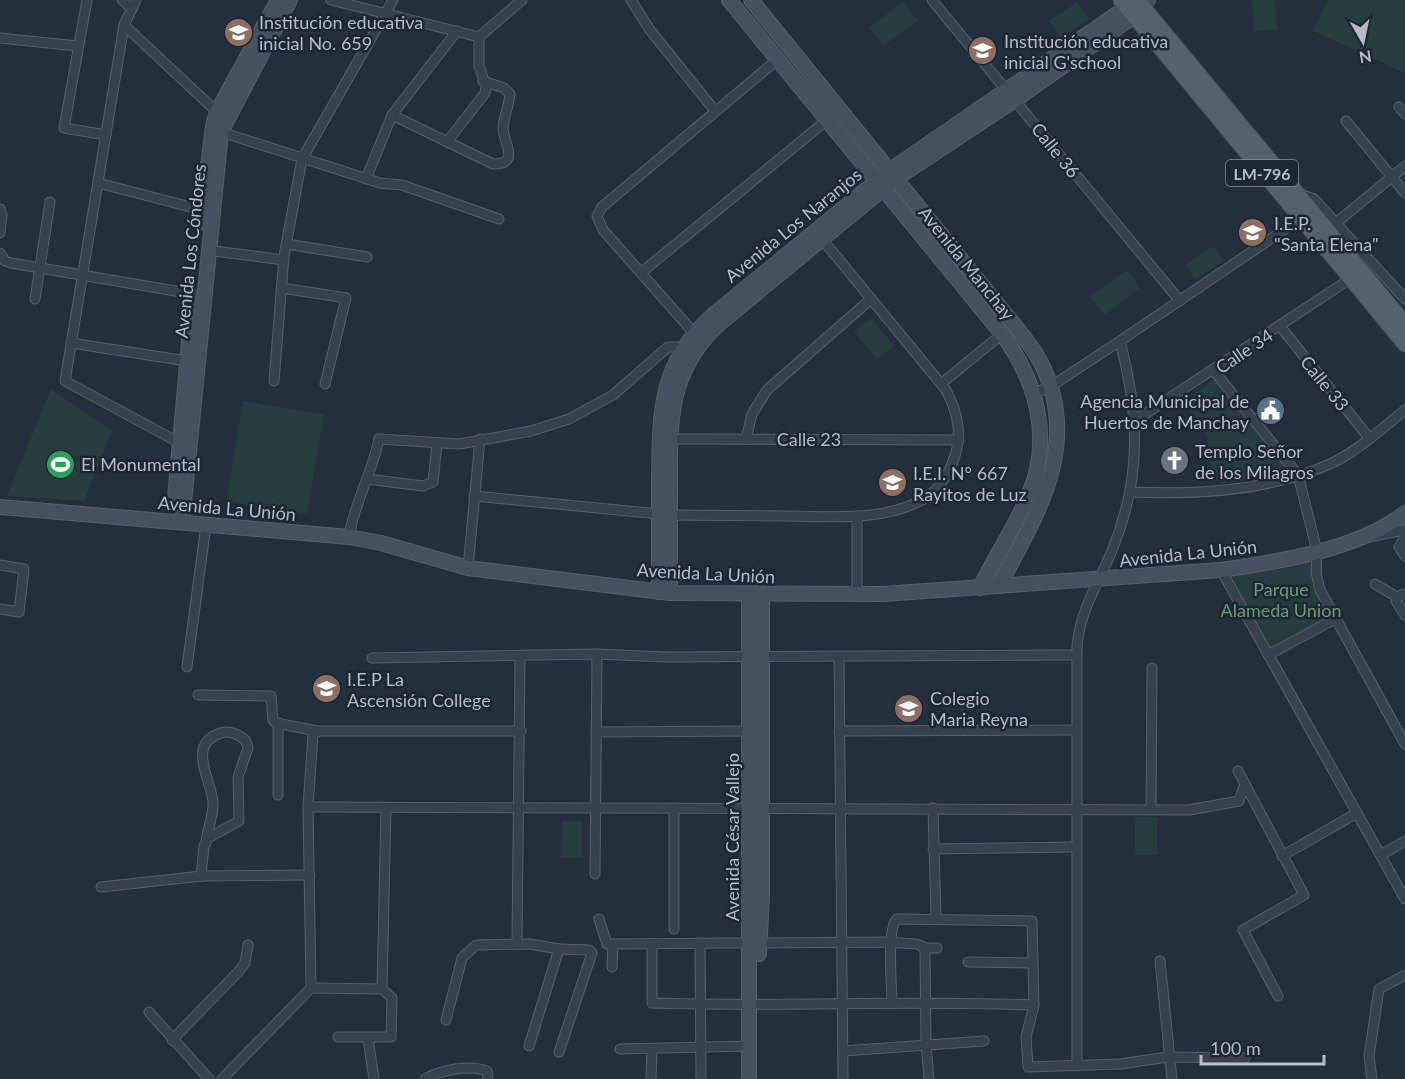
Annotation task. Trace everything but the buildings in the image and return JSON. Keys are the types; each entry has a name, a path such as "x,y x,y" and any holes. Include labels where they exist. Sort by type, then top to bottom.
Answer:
{"main road":[{"name":"LM-796","path":"1135,5 1405,324"},
{"name":"LM-796","path":"1135,5 1300,219 1405,344"}],"street":[{"path":"87,0 64,128 106,135"},
{"path":"122,0 132,9"},
{"path":"136,0 124,25 65,381 178,442"},
{"name":"Avenida Los Cóndores","path":"177,522 207,250 209,144 218,112 278,0"},
{"name":"Avenida Los Cóndores","path":"177,522 178,442 193,294 221,132 290,0"},
{"path":"331,0 479,37"},
{"path":"274,381 284,260 302,159 393,0"},
{"path":"447,142 485,93 479,66 479,37 522,0"},
{"path":"631,0 650,30 715,111"},
{"name":"Avenida Manchay","path":"729,0 1002,334 1025,368 1034,393 1040,432 1034,481 980,588"},
{"name":"Avenida Manchay","path":"751,0 1039,359 1050,387 1057,428 1051,481 1039,511 999,586"},
{"name":"Calle 36","path":"932,0 1180,301"},
{"name":"Avenida Los Naranjos","path":"664,592 665,389 684,346 694,333 712,315 892,175 1011,95 1135,5"},
{"path":"124,25 218,112"},
{"path":"366,179 392,115 457,31"},
{"path":"0,38 77,46"},
{"path":"694,333 603,230 597,216 715,111 778,59"},
{"path":"392,115 493,164 506,161 508,145 502,131 510,94 504,88 483,81"},
{"path":"642,272 827,120"},
{"path":"1346,121 1405,193"},
{"path":"221,132 366,179 402,185 499,219"},
{"path":"1336,223 1405,166"},
{"path":"98,183 206,211"},
{"name":"Avenida Los Naranjos","path":"665,439 675,392 695,349 720,323 822,239 880,185"},
{"path":"1294,192 1314,199 1405,299"},
{"path":"35,299 50,202"},
{"path":"0,209 0,233"},
{"path":"1034,393 1050,387 1300,219"},
{"path":"474,496 665,514 857,516 904,507 924,499 946,476 959,440 954,407 942,383 822,239"},
{"path":"287,244 367,258"},
{"path":"207,250 284,260"},
{"path":"0,253 5,261 193,294"},
{"name":"Calle 34","path":"1136,420 1214,371 1350,279"},
{"path":"282,288 346,298 325,384"},
{"path":"746,439 752,414 767,390 871,299"},
{"name":"Calle 33","path":"1280,326 1370,439"},
{"path":"942,383 1002,334"},
{"path":"1077,1066 1075,808 1077,655 1082,618 1118,536 1130,492 1136,420 1132,391 1120,341"},
{"path":"71,343 187,361"},
{"path":"349,537 352,515 360,502 374,465 379,439 459,444 531,430 569,419 613,395 669,347 684,346"},
{"path":"1214,371 1298,475 1317,551 1318,585 1405,744"},
{"path":"1130,492 1193,493 1298,475 1330,464 1370,439 1405,410"},
{"path":"468,568 480,439"},
{"name":"Calle 23","path":"665,439 959,440"},
{"path":"367,479 423,486 433,482 437,444"},
{"name":"Avenida La Unión","path":"0,507 349,537 381,543 468,568 664,592 756,595 857,595 1221,570 1317,551 1369,537 1405,513"},
{"path":"857,516 857,595"},
{"path":"188,667 206,525"},
{"path":"1369,537 1405,530"},
{"path":"1405,537 1399,547 1405,556"},
{"path":"0,566 24,569 19,612 0,609"},
{"path":"1221,570 1405,899"},
{"path":"1375,584 1401,595 1396,601 1405,615"},
{"name":"Avenida César Vallejo","path":"756,595 754,1005 757,1079"},
{"path":"1268,655 1335,619"},
{"path":"372,658 597,654 1077,655"},
{"path":"595,874 597,654"},
{"name":"Avenida César Vallejo","path":"756,656 750,731 756,808"},
{"path":"839,656 840,1006 843,1079"},
{"path":"517,944 520,657"},
{"path":"1151,809 1152,668"},
{"path":"198,695 271,696 273,720 317,731 521,731"},
{"path":"278,723 278,795"},
{"path":"839,731 1076,730"},
{"path":"222,1079 311,988 308,807 313,735 317,731"},
{"path":"596,732 750,731"},
{"path":"201,876 206,843 213,800 204,775 202,754 204,746 217,734 224,732 241,737 248,748 238,777 239,821 232,827 211,835 206,843"},
{"path":"1238,771 1304,895 1243,930 1278,996"},
{"path":"308,807 1189,810 1237,802 1245,784"},
{"path":"382,989 386,808"},
{"path":"674,808 674,929"},
{"path":"933,808 936,918"},
{"path":"1282,856 1357,813"},
{"path":"1381,855 1405,841"},
{"path":"933,849 1076,847"},
{"path":"101,887 201,876 310,875"},
{"path":"599,919 604,942 613,944 891,943 917,944 925,948 937,948"},
{"path":"892,1003 892,926 897,919 1032,921 1034,1005 1026,1037 1028,1067 1077,1066 1168,1057 1245,1058"},
{"path":"699,943 701,1079"},
{"path":"446,1020 462,958 468,950 484,944 517,944 588,950 592,953 559,1052"},
{"path":"612,967 613,944"},
{"path":"652,944 652,1003 840,1006 925,1001 1034,1005"},
{"path":"172,1040 239,971 245,963 248,945"},
{"path":"925,948 926,1045 929,1079"},
{"path":"529,1046 559,949"},
{"path":"1160,961 1172,1079"},
{"path":"968,962 1032,963"},
{"path":"1372,1079 1369,1056 1379,989 1405,975"},
{"path":"311,988 382,989 393,999 391,1037 338,1037"},
{"name":"Avenida César Vallejo","path":"750,1079 754,1005"},
{"path":"149,1012 209,1079"},
{"path":"368,1038 374,1079"},
{"path":"843,1051 984,1041"},
{"path":"620,1049 750,1046"},
{"path":"651,1079 652,1050"},
{"path":"425,1079 432,1075 469,1067 487,1071 488,1079"}],"green space":[{"path":"1252,0 1275,0 1277,30 1254,31"},
{"path":"1328,0 1405,0 1405,73 1313,31"},
{"path":"904,2 918,21 883,46 869,27"},
{"path":"1077,2 1089,19 1061,38 1049,21"},
{"path":"1214,246 1224,261 1195,279 1185,265"},
{"path":"1127,270 1140,289 1104,315 1090,296"},
{"path":"871,318 894,346 877,360 854,331"},
{"path":"1217,378 1291,472 1220,484 1201,446 1209,440 1183,402"},
{"name":"El Monumental","path":"51,389 112,431 84,501 7,496"},
{"path":"243,401 324,414 307,514 226,501"},
{"name":"Parque Alameda Union","path":"1310,557 1312,583 1329,618 1272,649 1232,585 1229,573"},
{"path":"1135,817 1157,817 1157,855 1135,855"},
{"path":"562,821 582,821 582,858 561,858"}],"place":[{"name":"Institución educativa inicial No. 659","path":"238,32"},
{"name":"Institución educativa inicial G'school","path":"983,51"},
{"name":"I.E.P. \"Santa Elena\"","path":"1253,233"},
{"name":"Agencia Municipal de Huertos de Manchay","path":"1270,411"},
{"name":"Templo Señor de los Milagros","path":"1174,461"},
{"name":"El Monumental","path":"60,464"},
{"name":"I.E.I. N° 667 Rayitos de Luz","path":"892,483"},
{"name":"I.E.P La Ascensión College","path":"326,689"},
{"name":"Colegio Maria Reyna","path":"909,708"}]}
